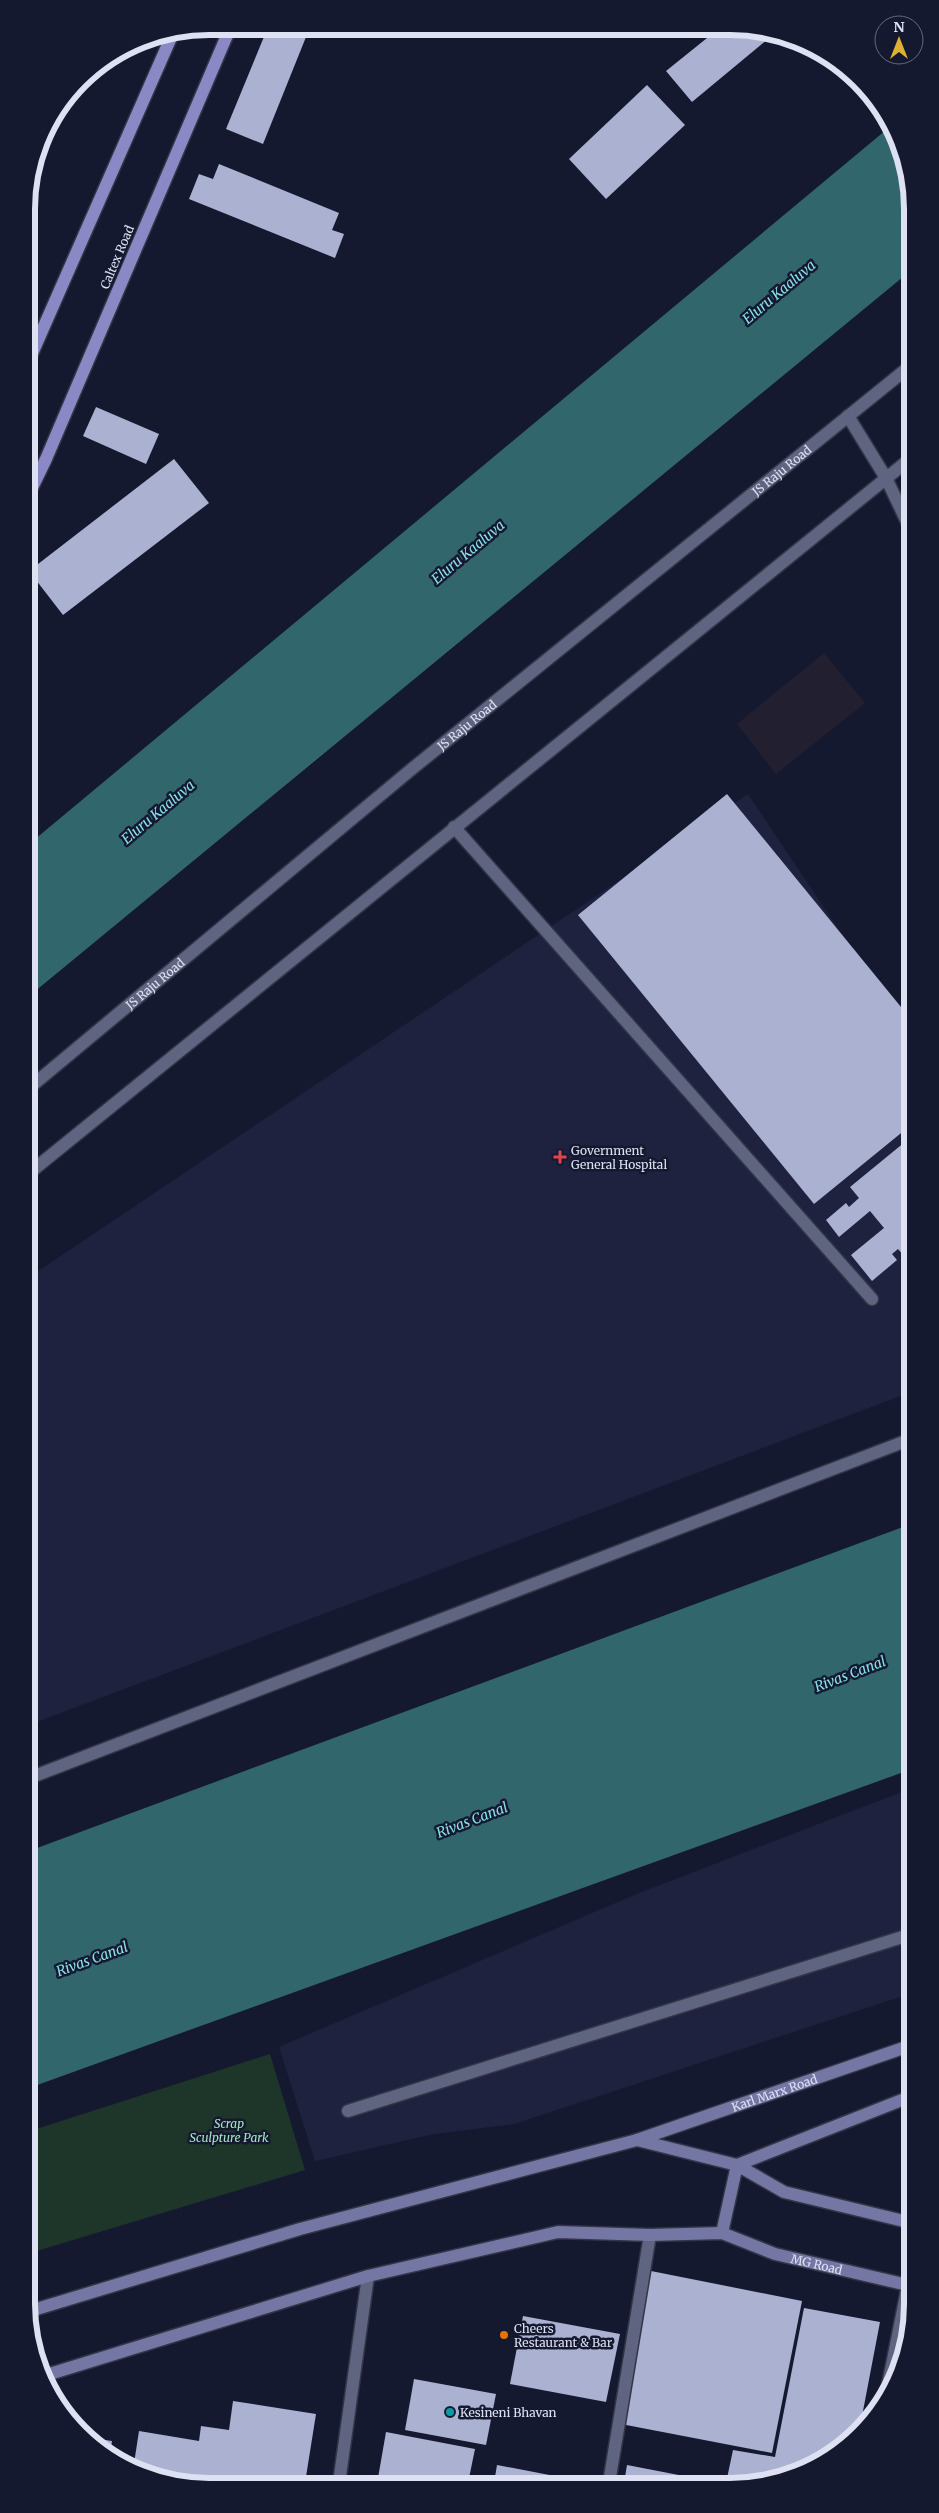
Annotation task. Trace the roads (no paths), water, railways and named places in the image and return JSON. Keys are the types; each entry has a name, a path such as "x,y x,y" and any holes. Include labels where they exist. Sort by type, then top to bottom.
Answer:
{"main road":[{"name":"Caltex Road","path":"35,482 227,35"},
{"path":"35,347 170,39"},
{"name":"Karl Marx Road","path":"35,2309 300,2229 637,2140 904,2048"},
{"path":"736,2165 904,2099"},
{"path":"637,2140 736,2165 784,2192 904,2221"},
{"path":"50,2374 368,2276 558,2232 650,2235 722,2233 736,2165"},
{"name":"MG Road","path":"722,2233 775,2254 904,2284"}],"street":[{"name":"JS Raju Road","path":"35,1083 413,768 904,372"},
{"path":"848,416 886,478 904,516"},
{"path":"35,1168 904,464"},
{"path":"454,827 872,1299"},
{"path":"35,1776 904,1442"},
{"path":"348,2112 904,1937"},
{"path":"610,2478 650,2235"},
{"path":"340,2478 368,2276"},
{"path":"892,2369 904,2312"}],"water":[{"name":"Eluru Kaaluva","path":"885,131 895,153 904,197 904,276 35,991 35,839"},
{"name":"Rivas Canal","path":"904,1527 904,1772 35,2086 35,1849"}],"place":[{"name":"Government General Hospital","path":"560,1157"},
{"name":"Cheers Restaurant & Bar","path":"504,2335"},
{"name":"Kesineni Bhavan","path":"450,2412"}],"park label":[{"name":"Scrap Sculpture Park","path":"229,2130"}]}
